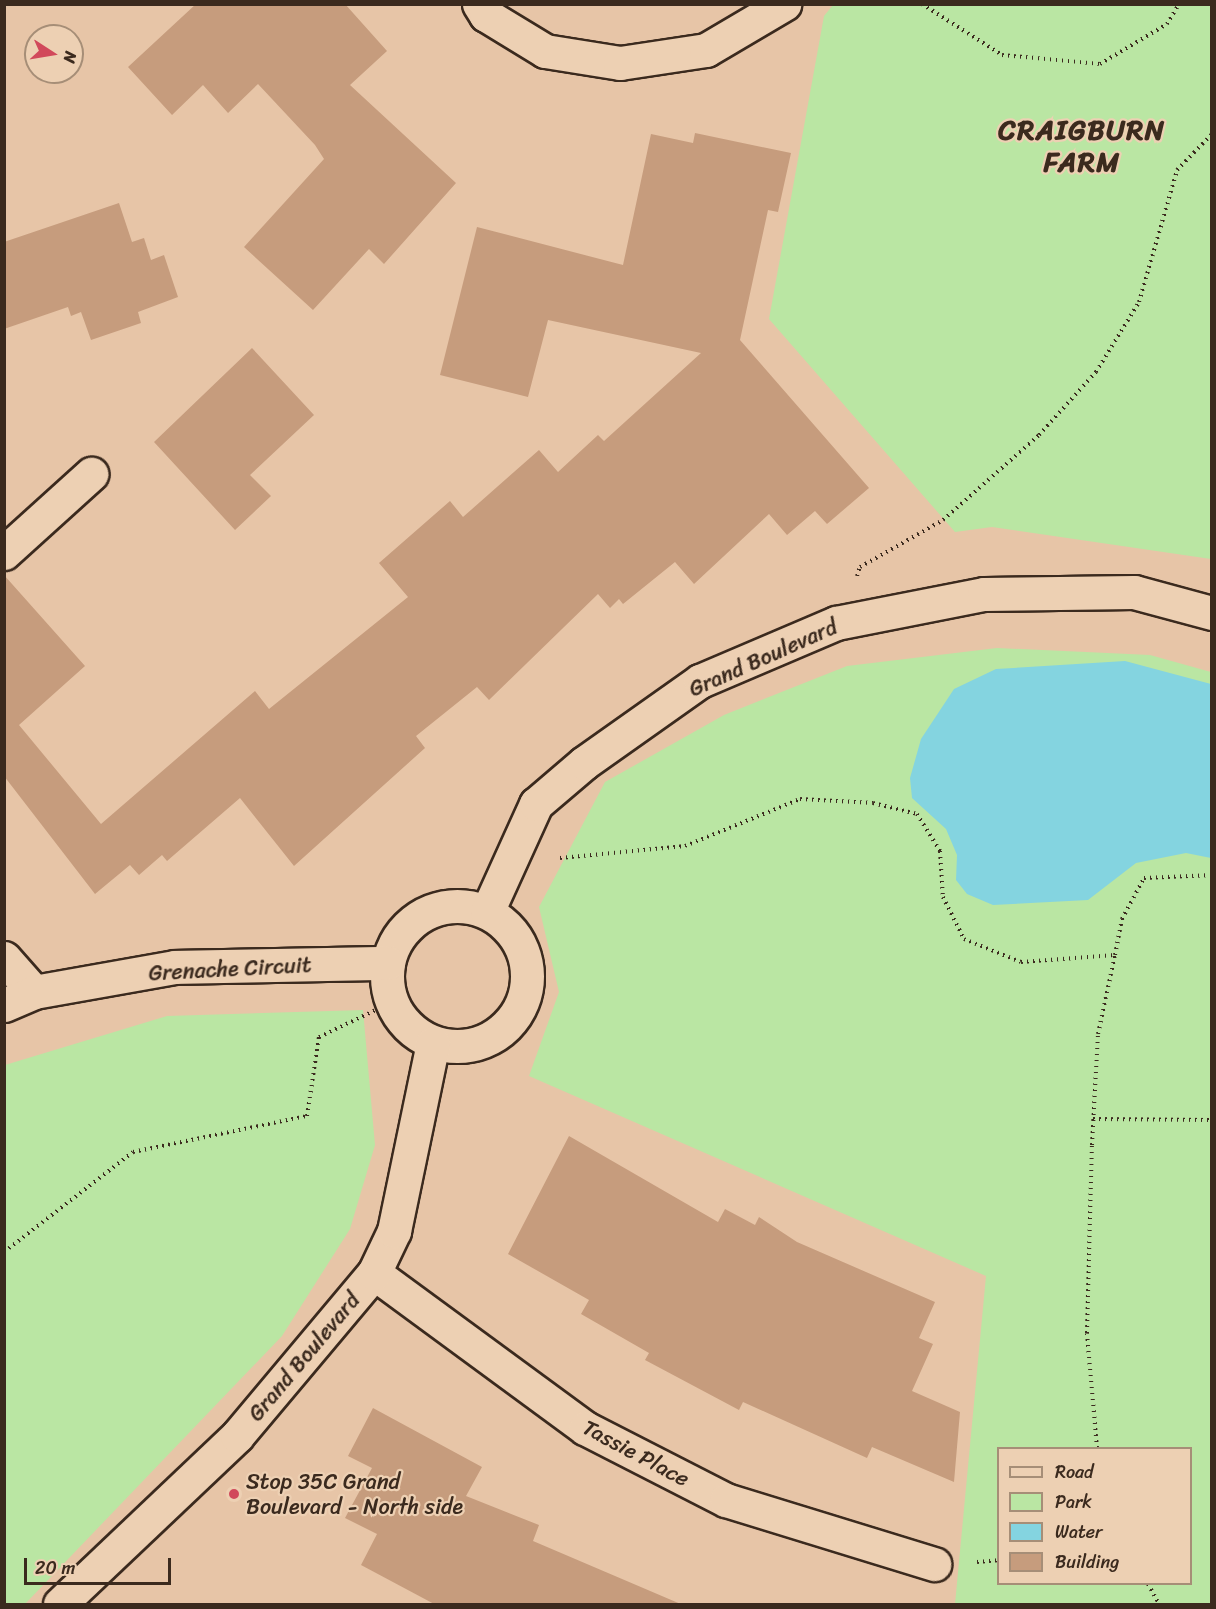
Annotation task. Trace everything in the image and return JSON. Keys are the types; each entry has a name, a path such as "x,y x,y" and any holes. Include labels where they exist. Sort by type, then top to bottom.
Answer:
{"street":[{"path":"479,4 486,15 545,51 620,63 706,50 784,4"},
{"path":"4,553 91,474"},
{"name":"Grand Boulevard","path":"487,912 513,848 536,804 584,763 700,681 836,623 984,594 1134,592 1212,613"},
{"path":"456,907 487,912 507,926 527,968 517,1014 480,1043 457,1048 434,1043 415,1034 391,1003 388,963 407,926 425,914 456,907"},
{"path":"4,958 34,992"},
{"name":"Grenache Circuit","path":"4,1005 34,992 175,967 388,963"},
{"name":"Grand Boulevard","path":"60,1605 237,1436 374,1273 394,1231 434,1043"},
{"name":"Tassie Place","path":"374,1273 595,1433 726,1500 934,1564"}],"path":[{"path":"922,4 1002,55 1100,64 1167,24 1179,4"},
{"path":"836,623 860,567 943,520 1039,435 1096,372 1139,302 1177,170 1212,134"},
{"path":"513,848 546,859 686,846 800,799 873,803 917,814 940,851 943,897 964,939 1021,962 1115,955"},
{"path":"1097,1447 1087,1333 1093,1119 1098,1034 1122,919 1144,878 1212,875"},
{"path":"4,1252 133,1152 307,1116 319,1037 391,1003"},
{"path":"1093,1119 1212,1120"},
{"path":"1149,1585 1159,1605"}],"green space":[{"path":"833,5 1211,5 1211,559 992,527 955,532 769,319 824,16"},
{"path":"997,648 1150,655 1211,672 1211,1604 955,1604 986,1276 529,1076 559,992 539,907 605,782 724,715 847,666"},
{"path":"363,1010 375,1145 350,1229 282,1336 25,1604 5,1604 5,1065 167,1016"}],"water":[{"path":"1125,661 1211,684 1211,858 1186,853 1136,863 1088,900 993,905 967,894 956,880 957,855 946,829 912,798 910,778 921,739 954,689 996,669"}],"building":[{"path":"196,4 345,4 387,51 350,85 456,183 384,264 369,249 313,310 244,247 324,159 315,145 258,84 228,113 203,85 172,115 128,67"},
{"path":"695,133 791,153 778,212 768,210 740,340 869,488 827,524 815,511 787,535 769,514 694,584 675,562 623,604 619,599 610,608 598,594 489,700 477,687 416,736 425,748 294,866 240,798 167,861 162,855 139,875 130,865 95,894 4,776 4,575 85,666 19,725 101,824 255,691 269,709 408,597 379,563 450,501 463,517 539,450 558,472 598,435 604,441 701,353 548,320 528,397 440,375 477,227 623,265 651,134 693,143"},
{"path":"119,203 132,242 144,238 151,260 164,255 178,297 138,312 141,323 91,340 81,312 71,316 68,307 4,329 4,242"},
{"path":"252,348 314,415 250,475 271,496 235,530 154,442"},
{"path":"569,1136 718,1222 725,1209 755,1225 759,1217 797,1242 935,1302 919,1338 933,1344 912,1391 960,1412 954,1482 872,1447 867,1458 743,1402 739,1410 645,1360 649,1353 581,1314 589,1300 508,1254"},
{"path":"373,1408 482,1467 466,1496 539,1525 533,1541 683,1605 436,1605 361,1565 377,1534 345,1518 372,1468 348,1456"}],"place":[{"name":"Stop 35C Grand Boulevard - North side","path":"234,1494"}],"district":[{"name":"CRAIGBURN FARM","path":"1082,146"}]}
